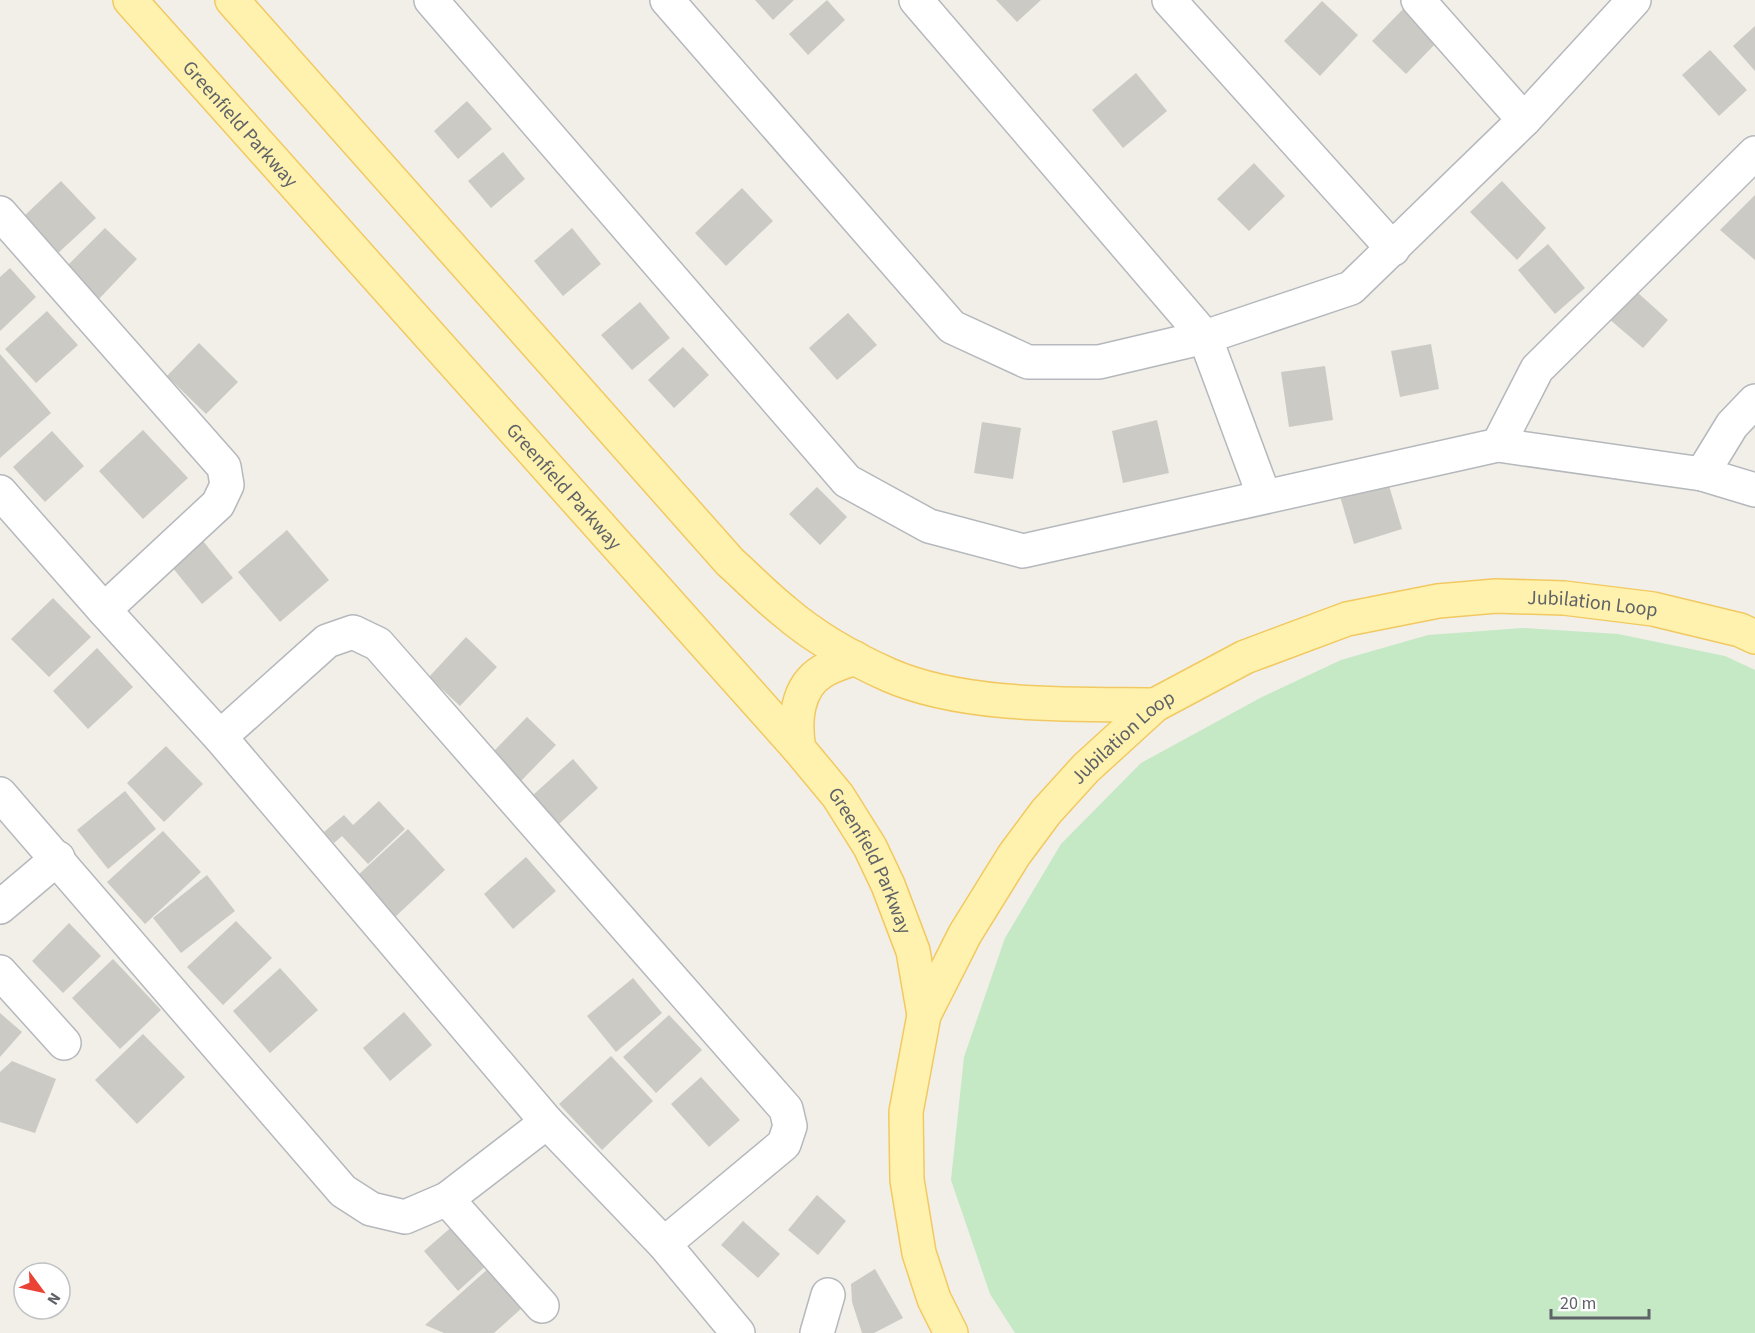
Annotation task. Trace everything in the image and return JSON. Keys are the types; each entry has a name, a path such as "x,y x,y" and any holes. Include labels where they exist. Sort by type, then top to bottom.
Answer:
{"main road":[{"name":"Greenfield Parkway","path":"130,0 799,749 838,796 870,848 888,885 913,951 924,1016"},
{"path":"232,0 730,562 785,612 855,658 890,676 928,688 1020,702 1155,705"},
{"name":"Jubilation Loop","path":"951,1333 934,1299 919,1253 907,1180 906,1112 924,1016 965,934 1014,855 1033,829 1086,768 1155,705 1245,657 1347,619 1438,602 1496,596 1564,598 1653,609 1740,630 1755,637"},
{"path":"799,749 796,731 797,713 802,696 822,671 855,658"}],"street":[{"path":"431,0 847,480 929,526 1023,551 1498,445 1702,474 1755,490"},
{"path":"667,0 952,327 1028,362 1100,362 1205,337 1351,288 1524,120 1634,0"},
{"path":"916,0 1205,337 1264,496"},
{"path":"1169,0 1393,249"},
{"path":"1418,0 1524,120"},
{"path":"1498,445 1537,369 1755,153"},
{"path":"0,213 224,467 227,485 218,504 104,610"},
{"path":"1702,474 1732,425 1755,401"},
{"path":"0,492 220,736 547,1122 664,1244 738,1333"},
{"path":"220,736 327,641 353,632 378,644 786,1109 790,1126 784,1144 664,1244"},
{"path":"0,794 58,858 343,1191 371,1209 405,1217 447,1199 547,1122"},
{"path":"0,907 58,858"},
{"path":"0,972 64,1043"},
{"path":"447,1199 542,1306"},
{"path":"817,1333 828,1294"}],"green space":[{"path":"1523,628 1618,634 1725,656 1755,670 1755,1333 1015,1333 990,1294 951,1180 964,1057 1005,938 1061,844 1141,763 1262,697 1341,660 1428,635"}],"building":[{"path":"755,0 794,0 773,20"},
{"path":"827,0 845,20 808,55 789,34"},
{"path":"996,0 1041,0 1017,22"},
{"path":"1322,1 1358,35 1320,76 1284,41"},
{"path":"1407,5 1441,38 1406,74 1372,41"},
{"path":"1755,26 1755,71 1733,46"},
{"path":"1710,50 1747,90 1719,116 1682,75"},
{"path":"1136,73 1167,111 1123,148 1092,110"},
{"path":"467,101 492,129 458,159 434,131"},
{"path":"503,152 525,179 491,208 468,181"},
{"path":"1254,163 1285,196 1249,231 1217,199"},
{"path":"61,181 96,218 56,255 22,218"},
{"path":"1502,181 1546,228 1517,260 1470,212"},
{"path":"742,188 773,221 726,266 695,233"},
{"path":"1755,195 1755,260 1720,230"},
{"path":"105,228 137,259 96,302 63,270"},
{"path":"572,228 601,264 563,296 534,261"},
{"path":"1548,244 1585,288 1555,314 1518,270"},
{"path":"10,268 36,297 0,331 0,277"},
{"path":"1627,283 1668,320 1643,348 1601,312"},
{"path":"640,302 670,338 632,370 601,335"},
{"path":"47,311 78,345 36,383 5,349"},
{"path":"848,313 877,345 837,380 809,348"},
{"path":"199,343 238,382 206,414 167,376"},
{"path":"1431,344 1439,389 1400,397 1391,351"},
{"path":"683,347 709,375 674,408 648,380"},
{"path":"0,354 51,413 0,458"},
{"path":"1325,366 1333,420 1289,427 1281,372"},
{"path":"1157,420 1169,473 1123,483 1112,431"},
{"path":"982,422 1021,428 1013,479 974,473"},
{"path":"143,430 188,478 143,519 99,471"},
{"path":"52,431 84,466 45,502 13,467"},
{"path":"1387,479 1402,529 1354,544 1339,493"},
{"path":"817,487 847,517 820,545 789,514"},
{"path":"287,530 329,580 280,622 238,572"},
{"path":"199,536 233,578 202,604 168,562"},
{"path":"53,598 91,637 49,677 11,639"},
{"path":"466,637 497,667 460,706 429,677"},
{"path":"97,648 133,687 88,729 53,691"},
{"path":"527,717 556,745 521,781 492,753"},
{"path":"166,746 203,784 164,822 127,783"},
{"path":"573,759 598,788 559,824 533,795"},
{"path":"125,791 156,829 108,869 77,830"},
{"path":"379,801 405,829 368,864 342,836 334,843 324,832 344,815 353,825"},
{"path":"408,829 445,870 394,918 356,877"},
{"path":"163,831 201,872 145,924 107,882"},
{"path":"526,857 556,891 513,929 484,894"},
{"path":"207,875 235,911 181,953 153,918"},
{"path":"236,921 272,958 223,1005 187,967"},
{"path":"69,923 101,956 63,993 32,961"},
{"path":"113,959 161,1010 120,1049 72,998"},
{"path":"280,968 318,1010 270,1053 233,1011"},
{"path":"633,978 662,1013 616,1052 587,1016"},
{"path":"404,1012 432,1045 390,1081 363,1048"},
{"path":"0,1013 22,1032 0,1057"},
{"path":"669,1015 702,1050 656,1093 623,1057"},
{"path":"143,1034 185,1077 137,1124 95,1080"},
{"path":"611,1056 653,1101 602,1150 559,1104"},
{"path":"12,1061 56,1079 35,1133 0,1122 0,1072"},
{"path":"701,1077 740,1120 709,1147 671,1104"},
{"path":"817,1195 846,1221 818,1255 788,1230"},
{"path":"743,1221 780,1254 758,1278 721,1245"},
{"path":"455,1224 489,1263 458,1291 424,1251"},
{"path":"489,1268 523,1307 494,1333 444,1333 425,1325"},
{"path":"875,1269 903,1318 874,1333 862,1333 852,1302 851,1284"}]}
